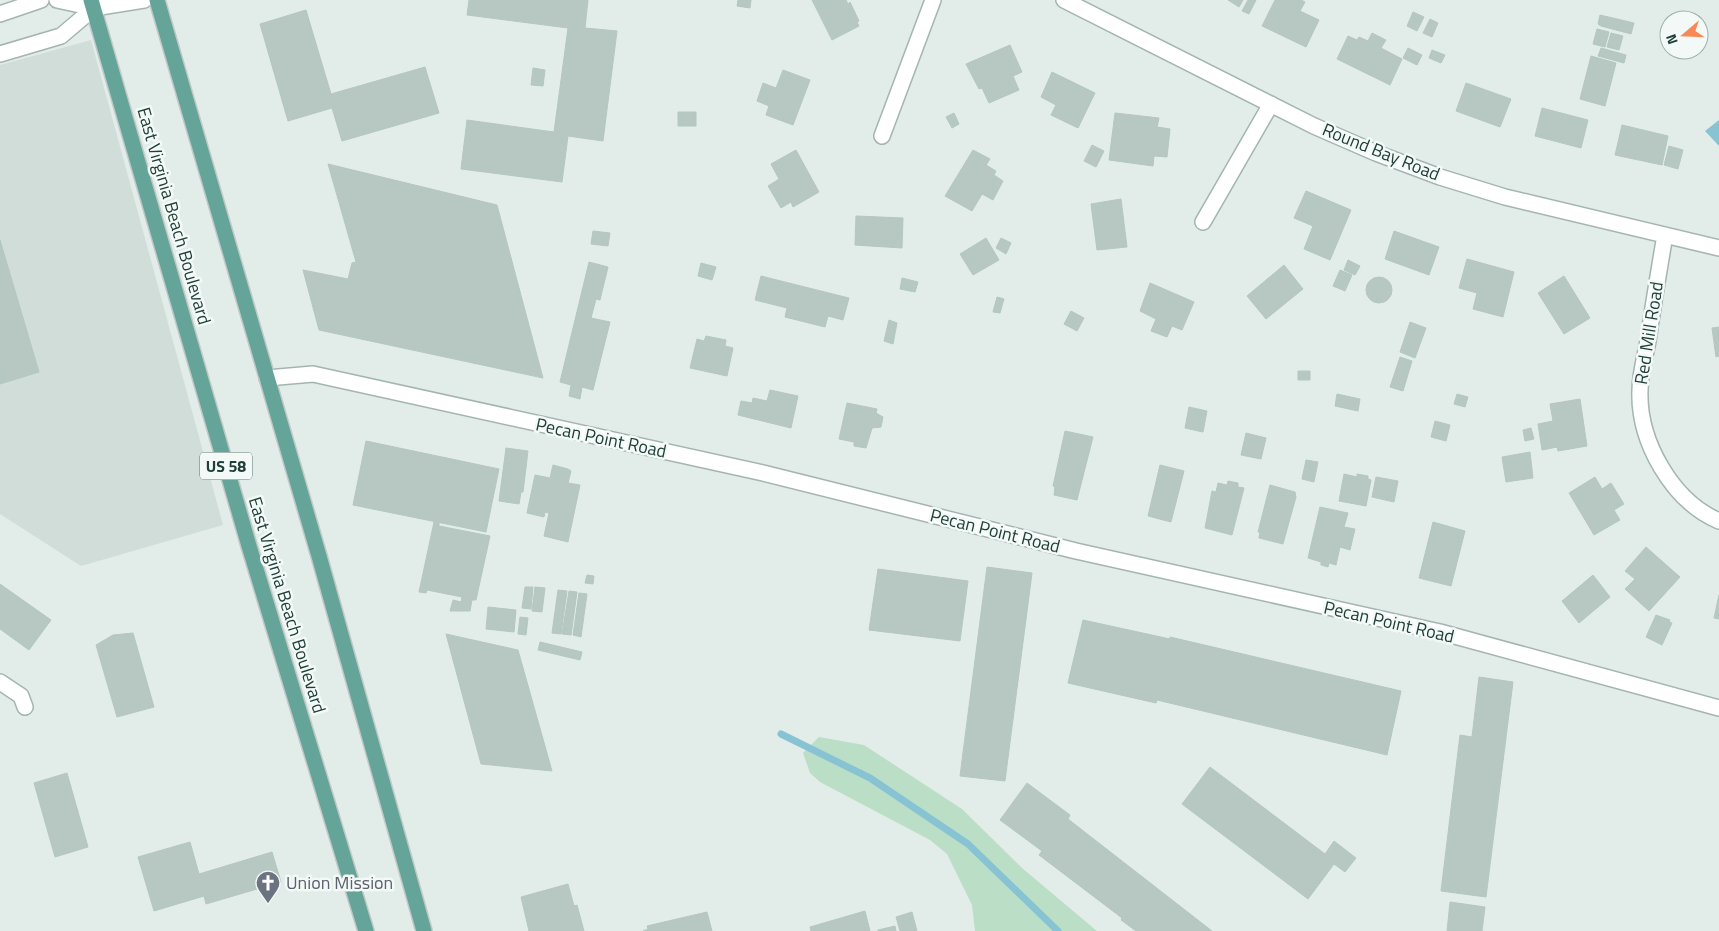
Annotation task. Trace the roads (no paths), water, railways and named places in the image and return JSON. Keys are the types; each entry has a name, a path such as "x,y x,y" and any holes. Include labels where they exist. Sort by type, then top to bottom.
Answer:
{"main road":[{"path":"157,0 268,378 424,931"},
{"name":"East Virginia Beach Boulevard","path":"92,4 247,537 366,931"}],"street":[{"path":"0,14 41,0"},
{"path":"57,0 92,4 144,0"},
{"path":"882,136 933,0"},
{"name":"Round Bay Road","path":"1064,0 1271,104 1376,153 1505,197 1719,248"},
{"path":"0,54 61,36 92,4"},
{"path":"1203,222 1271,104"},
{"name":"Red Mill Road","path":"1665,235 1640,391 1644,425 1653,452 1667,476 1690,502 1719,521"},
{"name":"Pecan Point Road","path":"268,378 313,374 763,473 1086,553 1440,632 1719,708"},
{"path":"0,682 21,696 25,707"}],"water":[{"path":"1719,120 1719,146 1705,131"}],"waterway":[{"path":"781,734 870,778 968,844 1058,931"}],"place":[{"name":"Union Mission","path":"268,904"}]}
